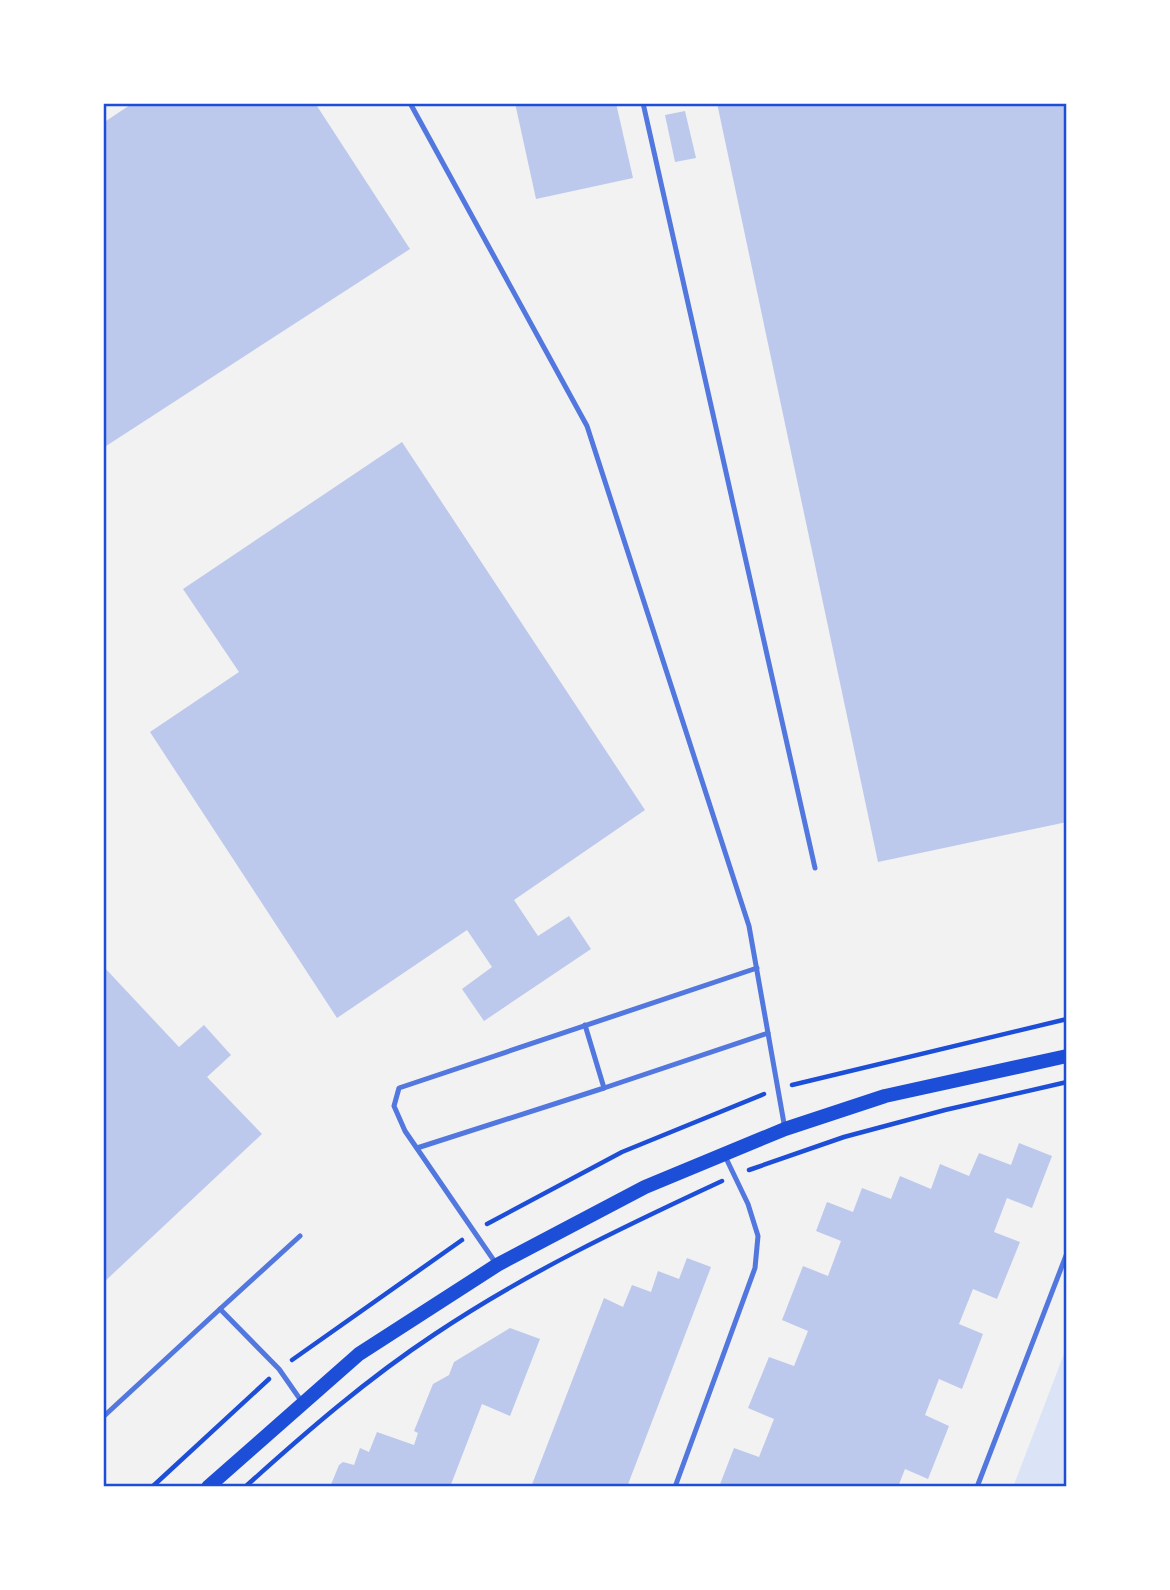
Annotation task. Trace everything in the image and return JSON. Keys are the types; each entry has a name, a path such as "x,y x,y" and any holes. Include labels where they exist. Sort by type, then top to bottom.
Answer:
{"main road":[{"path":"208,1487 359,1354 498,1265 645,1187 785,1129 885,1096 1067,1056"}],"lane":[{"path":"410,103 587,426 749,926 785,1129"},
{"path":"643,103 815,867"},
{"path":"498,1265 405,1131 394,1105 399,1088 757,968"},
{"path":"585,1025 604,1088"},
{"path":"417,1149 768,1033"},
{"path":"675,1487 755,1268 758,1236 748,1204 724,1154"},
{"path":"103,1417 300,1236"},
{"path":"977,1487 1067,1253"},
{"path":"220,1309 279,1369 303,1404"}],"path":[{"path":"245,1487 316,1422 437,1332 591,1242 734,1175 844,1137 1067,1082"}],"shaded area":[{"path":"1067,1346 1067,1487 1013,1487"}],"building":[{"path":"133,103 315,103 410,249 103,448 103,123"},
{"path":"515,103 616,103 633,178 536,199"},
{"path":"717,103 1067,103 1067,822 878,862"},
{"path":"685,111 696,158 675,162 665,115"},
{"path":"402,442 645,810 514,900 538,936 569,916 591,949 484,1021 462,989 492,967 467,930 337,1018 150,732 239,672 183,589"},
{"path":"103,966 179,1047 204,1025 231,1055 207,1077 262,1134 103,1283"},
{"path":"1019,1143 1052,1156 1032,1208 1007,1198 994,1232 1020,1242 997,1299 973,1289 959,1324 983,1334 962,1389 939,1379 925,1415 949,1426 928,1479 905,1469 898,1487 719,1487 734,1448 759,1457 774,1419 748,1408 769,1357 794,1366 808,1331 782,1320 803,1266 828,1276 841,1241 816,1231 827,1202 853,1212 862,1188 891,1199 900,1176 931,1189 940,1164 969,1176 979,1153 1011,1165"},
{"path":"687,1258 711,1267 627,1487 531,1487 604,1298 623,1307 632,1285 651,1292 658,1271 679,1279"},
{"path":"510,1328 540,1339 510,1416 482,1404 450,1487 330,1487 339,1465 343,1462 354,1465 360,1448 369,1452 377,1432 414,1445 418,1433 414,1431 433,1384 449,1375 454,1362"}]}
